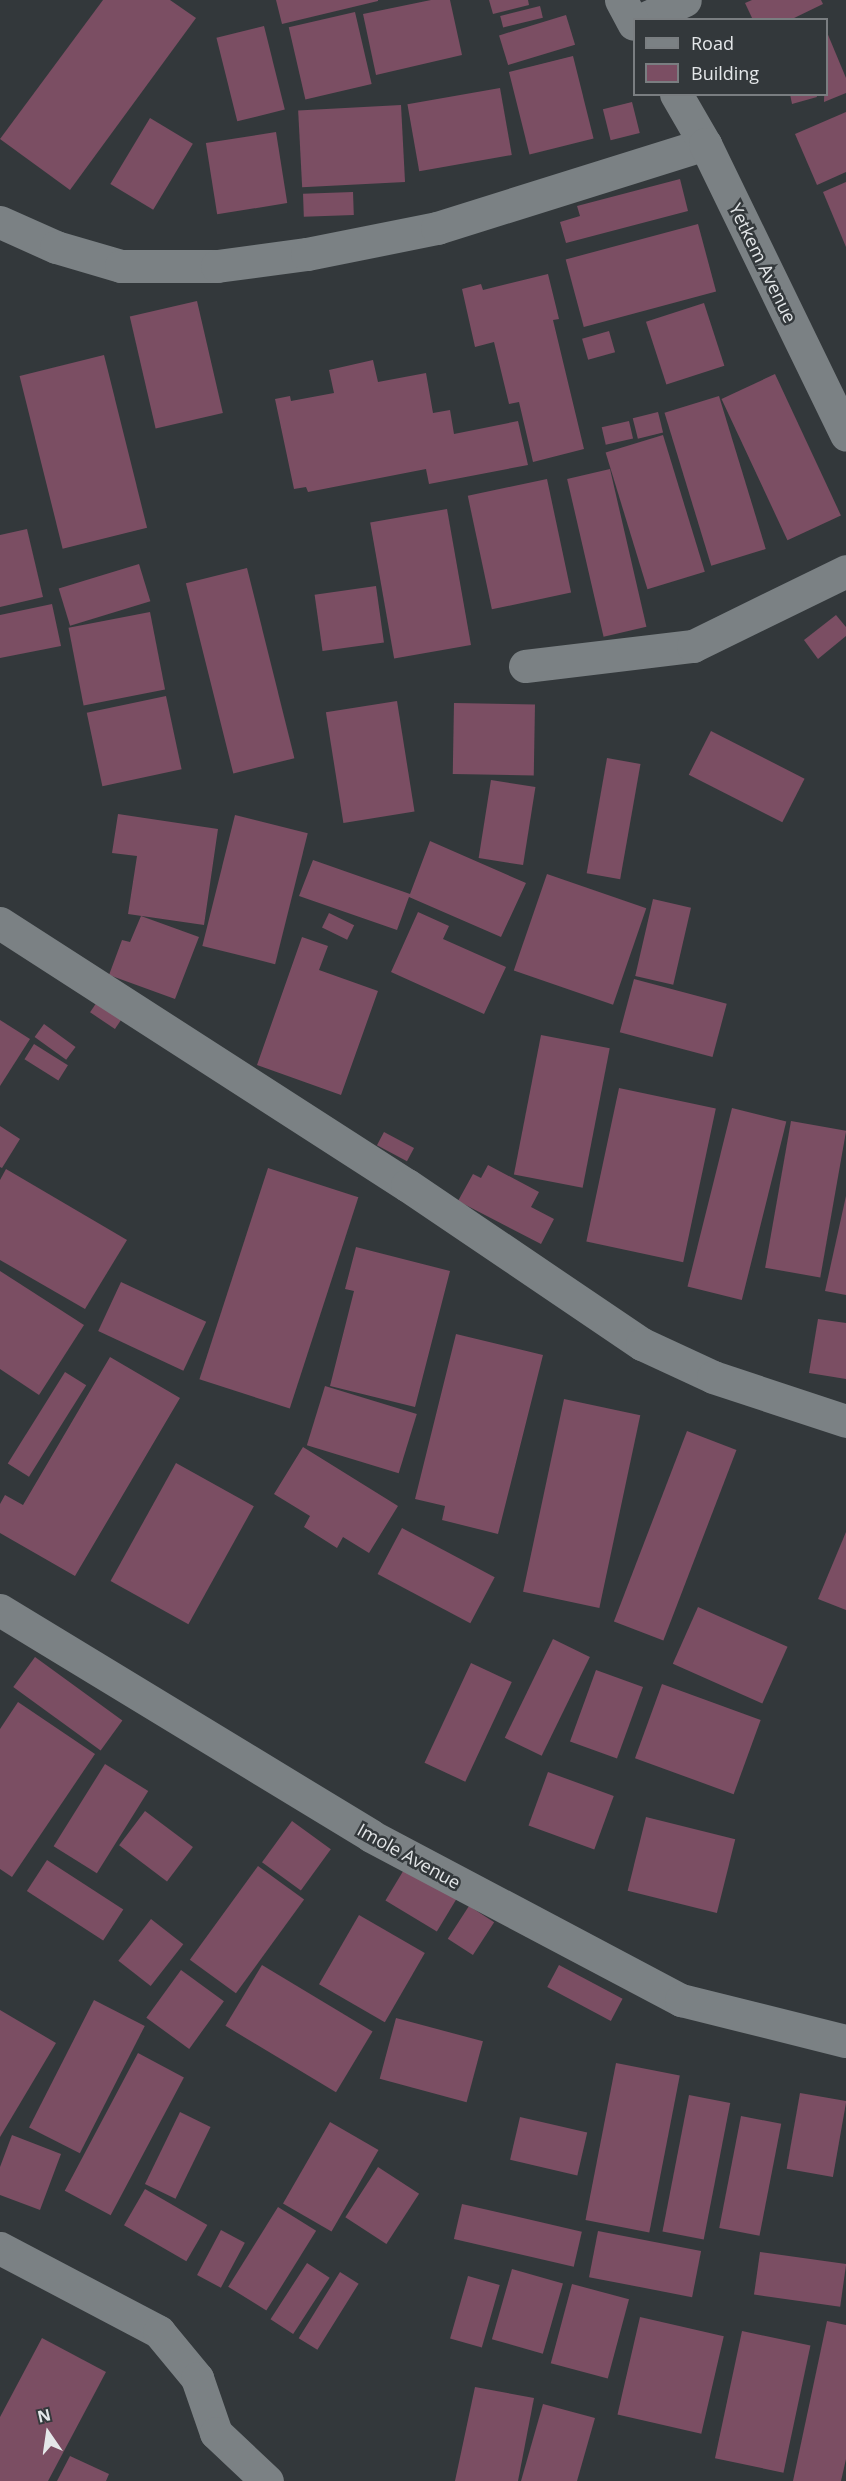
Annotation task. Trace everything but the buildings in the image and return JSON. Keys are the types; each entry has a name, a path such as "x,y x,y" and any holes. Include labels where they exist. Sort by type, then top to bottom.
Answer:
{"street":[{"path":"633,18 685,0"},
{"name":"Yetkem Avenue","path":"677,96 705,144 846,435"},
{"path":"0,222 56,247 121,266 217,266 308,255 437,228 705,144"},
{"path":"525,666 693,646 846,571"},
{"path":"0,923 408,1185 642,1344 713,1377 846,1421"},
{"name":"Imole Avenue","path":"0,1610 371,1836 681,2000 846,2041"},
{"path":"0,2248 159,2332 197,2378 216,2433 267,2481"}]}
